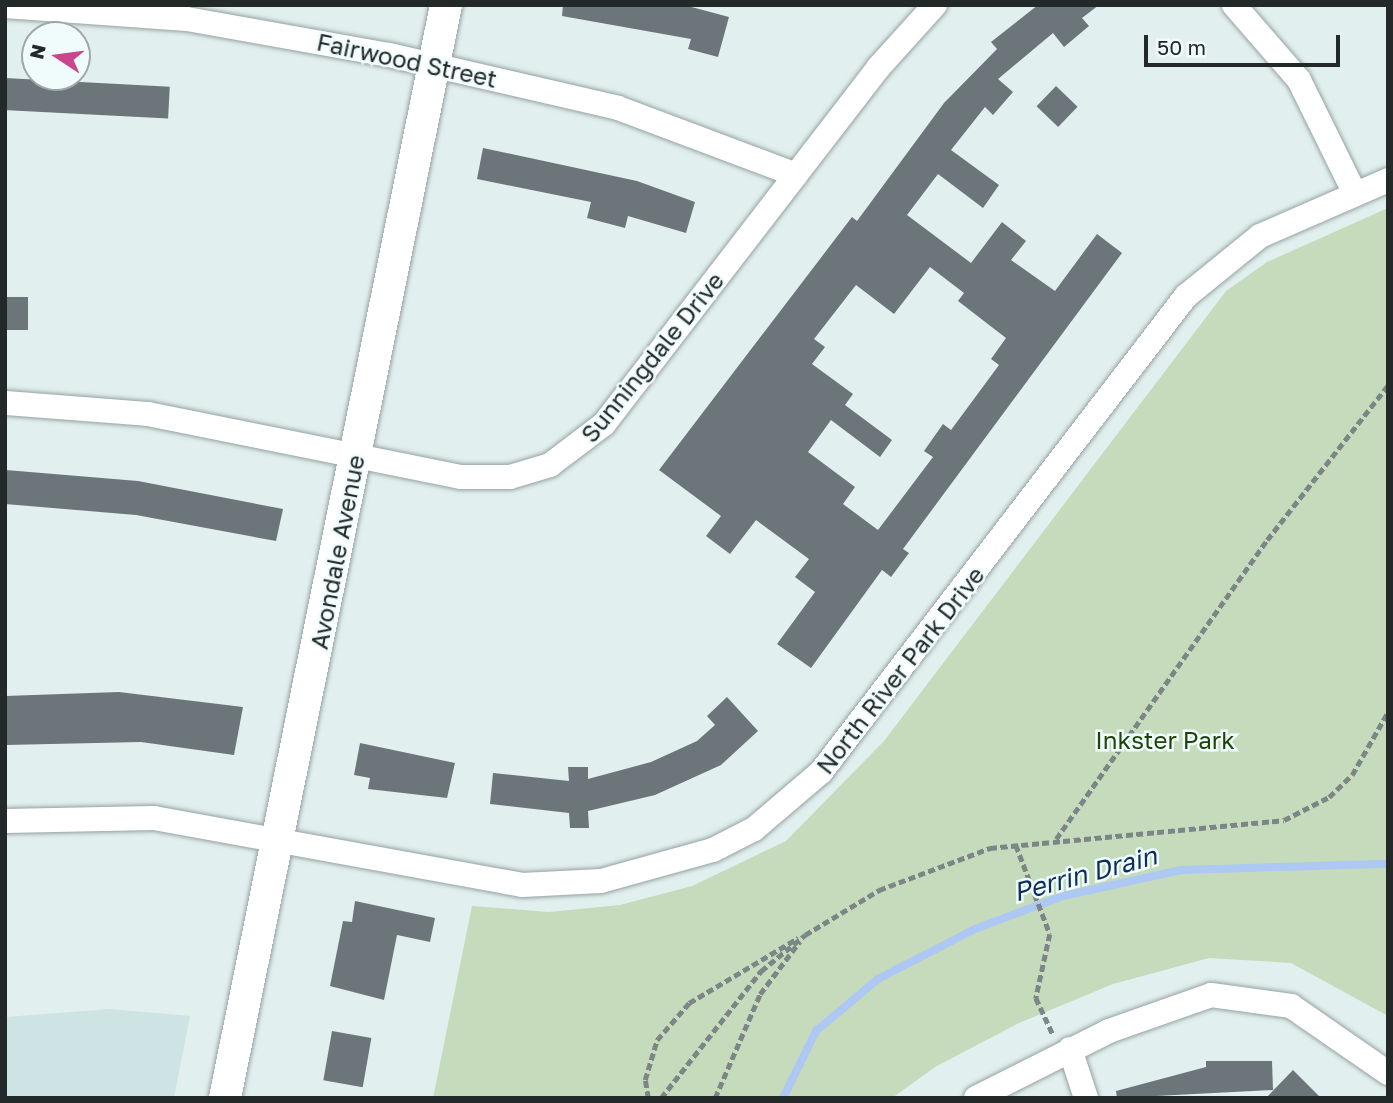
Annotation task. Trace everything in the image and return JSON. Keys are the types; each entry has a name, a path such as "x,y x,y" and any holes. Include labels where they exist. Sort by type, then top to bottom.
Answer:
{"street":[{"name":"Avondale Avenue","path":"225,1098 446,5"},
{"name":"Sunningdale Drive","path":"5,403 148,414 356,456 489,479 530,472 568,455 604,424 796,175 935,5"},
{"path":"1234,5 1299,80 1354,194"},
{"name":"Fairwood Street","path":"5,6 187,19 434,64 618,108 796,175"},
{"name":"North River Park Drive","path":"5,821 154,818 476,880 556,885 656,870 754,829 821,772 1186,296 1260,236 1388,180"},
{"path":"976,1098 1070,1049 1211,995 1241,995 1313,1016 1388,1073"},
{"path":"1070,1049 1086,1098"}],"path":[{"path":"1055,839 1267,540 1388,386"},
{"path":"648,1098 645,1080 657,1040 689,1003 913,874 965,853 1055,839 1243,829 1307,812 1352,775 1388,712"},
{"path":"1016,845 1050,933 1036,998 1048,1029 1070,1049"},
{"path":"716,1098 760,994 805,935"},
{"path":"661,1098 761,971 805,935"}],"shaded area":[{"path":"110,1009 190,1016 174,1098 5,1098 5,1017"}],"green space":[{"name":"Inkster Park","path":"1388,208 1388,1016 1291,963 1209,958 1113,984 1019,1023 935,1067 892,1098 433,1098 472,906 549,912 620,905 692,886 786,841 884,741 1226,291 1267,262"}],"building":[{"path":"563,5 684,5 729,17 718,57 688,49 691,39 562,16"},
{"path":"1038,5 1099,5 1082,18 1089,26 1064,47 1053,33 998,79 1013,92 993,115 985,107 951,150 999,185 983,208 938,174 907,215 971,263 1002,222 1026,241 1011,260 1055,291 1097,234 1122,253 903,549 909,553 891,577 882,570 811,668 777,644 815,592 795,577 809,559 756,520 730,554 706,536 721,516 659,470 852,217 857,221 944,103 997,49 991,42","holes":["930,267 964,293 958,301 1006,338 991,359 999,365 951,430 943,424 924,451 933,457 878,530 843,504 855,487 808,452 831,420 880,457 892,440 845,405 853,394 812,364 825,347 814,339 856,285 894,314"]},
{"path":"5,78 21,79 21,91 91,91 91,83 170,87 168,119 5,110"},
{"path":"1056,86 1078,107 1058,127 1037,106"},
{"path":"483,148 637,181 695,202 686,233 628,216 625,228 587,218 591,202 477,179"},
{"path":"5,297 28,297 28,330 5,330"},
{"path":"6,470 138,481 283,509 276,541 136,515 5,504"},
{"path":"119,692 243,707 234,755 141,742 6,745 5,696"},
{"path":"727,697 758,731 721,765 655,795 588,811 589,828 570,828 569,813 490,804 493,773 569,781 568,767 588,767 588,779 651,762 697,741 715,725 707,716"},
{"path":"360,743 455,763 447,798 368,789 370,778 354,775"},
{"path":"355,901 435,918 430,942 397,935 384,1000 330,986 343,921 352,922"},
{"path":"332,1031 371,1038 363,1087 323,1080"},
{"path":"1206,1061 1272,1061 1273,1090 1117,1098 1116,1091 1206,1067"},
{"path":"1293,1070 1321,1098 1266,1098"}],"waterway":[{"name":"Perrin Drain","path":"783,1098 816,1031 878,979 975,929 1063,896 1181,870 1388,864"}]}
